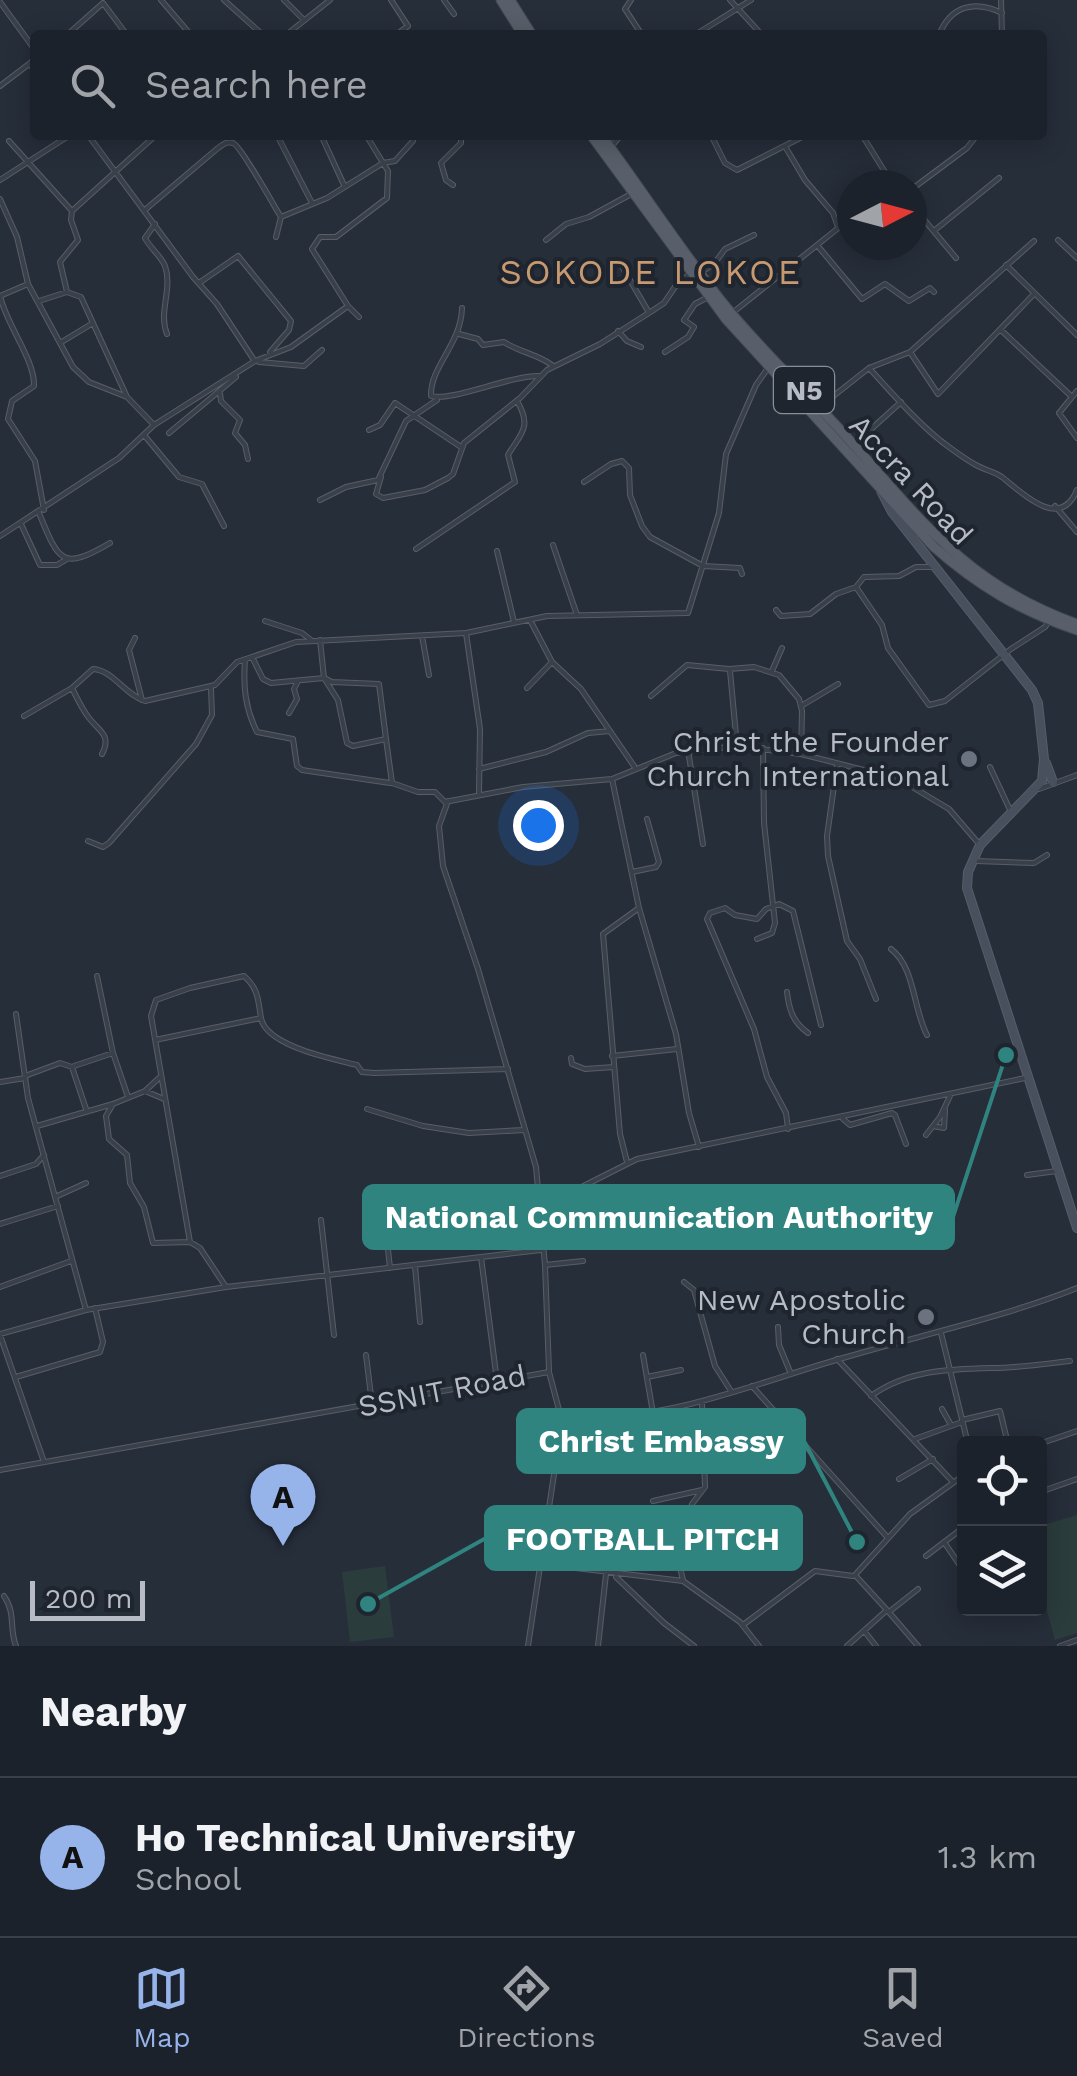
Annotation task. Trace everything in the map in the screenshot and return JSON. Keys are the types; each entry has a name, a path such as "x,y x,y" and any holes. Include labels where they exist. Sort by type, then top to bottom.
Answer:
{"main road":[{"path":"501,0 520,30"},
{"path":"510,0 529,30"},
{"name":"Accra Road","path":"596,140 728,316"},
{"name":"Accra Road","path":"605,140 708,296 820,408 934,547 962,572 1013,605 1049,621 1077,627"},
{"name":"Accra Road","path":"773,362 878,484 939,542 991,583 1077,627"},
{"path":"878,484 900,522 1036,697 1044,775 1037,790 980,846 971,861 967,888 1077,1228"},
{"path":"897,499 900,522"},
{"path":"1044,759 1053,782"}],"street":[{"path":"161,0 187,30"},
{"path":"224,0 257,30"},
{"path":"284,0 304,20"},
{"path":"292,30 330,0"},
{"path":"391,0 409,30"},
{"path":"444,0 454,14"},
{"path":"631,0 625,10 639,30"},
{"path":"730,0 757,30"},
{"path":"704,30 751,0"},
{"path":"941,30 946,18 960,6 976,0 990,4 1002,14"},
{"path":"1001,0 1002,30"},
{"path":"0,2 30,43"},
{"path":"71,30 102,2 123,30"},
{"path":"403,30 407,27"},
{"path":"0,85 29,64"},
{"path":"0,180 62,140"},
{"path":"92,140 245,342 254,362"},
{"path":"67,292 60,262 78,240 72,210 150,140"},
{"path":"280,140 312,203"},
{"path":"323,140 345,186"},
{"path":"360,317 348,306 312,249 320,238 336,236 385,202 390,178 369,140"},
{"path":"281,217 397,160 411,140"},
{"path":"453,185 446,180 441,163 461,140"},
{"path":"610,147 616,140"},
{"path":"714,140 725,163 734,170 798,140"},
{"path":"865,140 884,170"},
{"path":"927,178 974,140"},
{"path":"9,141 72,210"},
{"path":"145,210 218,148 234,144 242,149 281,217 276,237"},
{"path":"786,148 837,225"},
{"path":"935,230 999,178"},
{"path":"546,240 566,224 590,218 633,192"},
{"path":"0,202 17,237 28,284 80,377 127,397"},
{"path":"927,221 956,258"},
{"path":"155,224 144,238 166,268 168,292 163,322 167,334"},
{"path":"728,316 837,228"},
{"path":"540,376 440,398 411,416 393,446 378,497 425,490 453,474 461,448 517,401 552,365 600,344 664,303 674,285 714,264 725,249 754,235"},
{"path":"1058,240 1077,258"},
{"path":"820,408 869,368 910,352 1034,241"},
{"path":"817,245 862,299 885,284 909,300 930,288 934,292"},
{"path":"199,283 238,256 291,321 289,330 266,355"},
{"path":"620,263 648,312"},
{"path":"1006,265 1076,332"},
{"path":"28,284 0,296 8,324 35,379 30,391 12,401 8,419 35,461 41,512 54,548 67,558 82,560 110,543"},
{"path":"39,301 67,292 80,296 127,397 154,425"},
{"path":"910,352 938,394 1034,295"},
{"path":"665,352 692,334 694,327 684,320 695,304 708,296"},
{"path":"168,433 254,362 291,347 348,306"},
{"path":"440,398 430,395 431,383 459,334 462,308"},
{"path":"60,342 93,323"},
{"path":"1001,329 1070,395"},
{"path":"618,331 642,348"},
{"path":"459,334 478,339 483,345 504,342 552,365"},
{"path":"254,362 304,366 322,350"},
{"path":"24,716 99,668 142,700 211,686 237,662 311,640 466,634 514,622 577,615 688,614 720,513 726,454 756,385 773,362"},
{"path":"869,368 939,440 976,466 998,474 1042,508 1064,505 1077,490"},
{"path":"0,536 119,458 154,425 239,374"},
{"path":"1077,391 1059,413 1077,438"},
{"path":"220,393 221,401 240,420 235,433 246,445 248,459"},
{"path":"416,549 515,482 508,456 524,438 524,420 517,401"},
{"path":"870,431 901,402"},
{"path":"369,430 380,424 394,404 461,448"},
{"path":"144,435 179,477 202,484 224,526"},
{"path":"584,482 611,464 622,462 629,468 630,495 645,532 703,566 740,568 742,574"},
{"path":"320,500 381,477"},
{"path":"1054,506 1077,532"},
{"path":"21,524 42,566 57,565 67,558"},
{"path":"553,545 577,615"},
{"path":"497,551 514,622"},
{"path":"776,610 781,616 804,616 836,594 856,587 864,577 899,576 916,567 935,567"},
{"path":"856,587 882,624 888,648 929,705 945,701 1049,621"},
{"path":"530,620 552,662 581,689 635,768"},
{"path":"265,621 302,633 311,640"},
{"path":"466,634 480,729 479,794"},
{"path":"422,636 429,675"},
{"path":"135,638 129,650 142,700"},
{"path":"320,640 324,678 338,700 347,743 353,746 386,739"},
{"path":"772,672 782,648"},
{"path":"252,657 263,679 271,683 324,678 332,682 380,684 392,784"},
{"path":"244,660 245,698 257,732 293,739 296,766 302,770 435,792 448,801 612,779 688,750 763,748 899,779 949,809 980,846"},
{"path":"527,688 552,662"},
{"path":"651,696 686,665 754,667 772,672 788,683 801,706 801,754"},
{"path":"730,669 737,746"},
{"path":"289,713 297,699 294,688 298,681"},
{"path":"801,706 838,684"},
{"path":"88,841 103,847 116,837 196,744 212,715 211,686"},
{"path":"72,688 86,714 106,737 102,754"},
{"path":"479,768 546,752 588,734 610,731"},
{"path":"757,939 774,929 764,824 763,748"},
{"path":"688,750 703,844"},
{"path":"838,764 826,836 828,856 847,941 860,960 876,999"},
{"path":"990,766 1011,812"},
{"path":"1037,790 1077,776"},
{"path":"612,779 639,908 678,1049 699,1146"},
{"path":"448,801 439,826 442,866 536,1167 549,1372"},
{"path":"632,872 659,862 647,819"},
{"path":"971,861 1034,863 1047,856"},
{"path":"788,1130 786,1113 767,1077 754,1030 707,920 710,912 725,908 735,915 757,919 774,904 784,904 795,914 821,1025"},
{"path":"627,1162 620,1134 612,1056 604,934 639,908"},
{"path":"891,948 904,964 927,1036"},
{"path":"97,976 112,1054 128,1097"},
{"path":"190,1242 151,1016 156,1000 241,976 258,994 267,1030 292,1048 356,1065 362,1072 508,1068"},
{"path":"787,992 797,1026 808,1034"},
{"path":"16,1014 25,1077 86,1310"},
{"path":"155,1040 261,1018"},
{"path":"612,1056 678,1049"},
{"path":"0,1082 25,1077 60,1062 72,1067 112,1054"},
{"path":"571,1058 572,1064 581,1069 614,1067"},
{"path":"72,1067 87,1111"},
{"path":"37,1126 113,1104 145,1091 161,1076"},
{"path":"540,1208 627,1162 1030,1077"},
{"path":"145,1091 165,1100"},
{"path":"926,1135 950,1096"},
{"path":"113,1104 106,1116 109,1139 126,1156 130,1183 144,1207 151,1240 157,1244 190,1242 203,1252 226,1287"},
{"path":"933,1126 946,1126 945,1106"},
{"path":"366,1109 454,1131 524,1130"},
{"path":"843,1119 844,1124 850,1125 896,1115 906,1144"},
{"path":"0,1176 33,1166 44,1154"},
{"path":"1026,1175 1058,1171"},
{"path":"55,1197 86,1183"},
{"path":"382,1193 390,1268"},
{"path":"0,1224 58,1206"},
{"path":"322,1220 334,1335"},
{"path":"44,1462 0,1334 95,1308 226,1287 544,1250"},
{"path":"482,1257 497,1381"},
{"path":"0,1287 72,1261"},
{"path":"544,1265 583,1262"},
{"path":"415,1266 420,1322"},
{"path":"684,1282 694,1290 715,1366 731,1391"},
{"name":"SSNIT Road","path":"0,1470 549,1372 555,1402 564,1415 586,1418 653,1414 837,1359 941,1333 1077,1288"},
{"path":"16,1377 100,1352 103,1342 95,1308"},
{"path":"778,1327 779,1345 791,1374"},
{"path":"941,1333 966,1436"},
{"path":"366,1355 372,1404"},
{"path":"643,1355 653,1414"},
{"path":"837,1359 953,1482"},
{"path":"871,1396 904,1379 949,1368 1070,1361"},
{"path":"647,1377 681,1370"},
{"path":"752,1386 888,1538"},
{"path":"684,1581 678,1560 680,1547 692,1504 703,1490 702,1402"},
{"path":"942,1409 950,1425"},
{"path":"914,1439 1000,1410 1006,1436"},
{"path":"528,1646 564,1415"},
{"path":"1047,1441 1077,1432"},
{"path":"898,1479 932,1460"},
{"path":"855,1576 910,1514 957,1479"},
{"path":"1047,1490 1077,1479"},
{"path":"653,1501 703,1490"},
{"path":"926,1556 957,1533"},
{"path":"944,1542 957,1562"},
{"path":"542,1564 684,1581 743,1626 759,1646"},
{"path":"743,1626 814,1571 855,1576 918,1646"},
{"path":"610,1574 628,1585 644,1606 694,1646"},
{"path":"598,1646 610,1574"},
{"path":"628,1585 630,1576"},
{"path":"847,1646 918,1589"},
{"path":"4,1596 12,1612 16,1646"},
{"path":"865,1632 876,1646"},
{"path":"1060,1646 1077,1640"}],"shaded area":[{"path":"1077,1515 1077,1633 1055,1640 1047,1611 1047,1524"},
{"path":"385,1566 394,1637 350,1642 342,1572"}],"place":[{"name":"Christ the Founder Church International","path":"969,759"},
{"name":"National Communication Authority","path":"1006,1055"},
{"name":"New Apostolic Church","path":"926,1317"},
{"name":"Christ Embassy","path":"857,1542"},
{"name":"Ho Technical University","path":"283,1546"},
{"name":"FOOTBALL PITCH","path":"368,1604"}],"district":[{"name":"SOKODE LOKOE","path":"651,272"}]}
